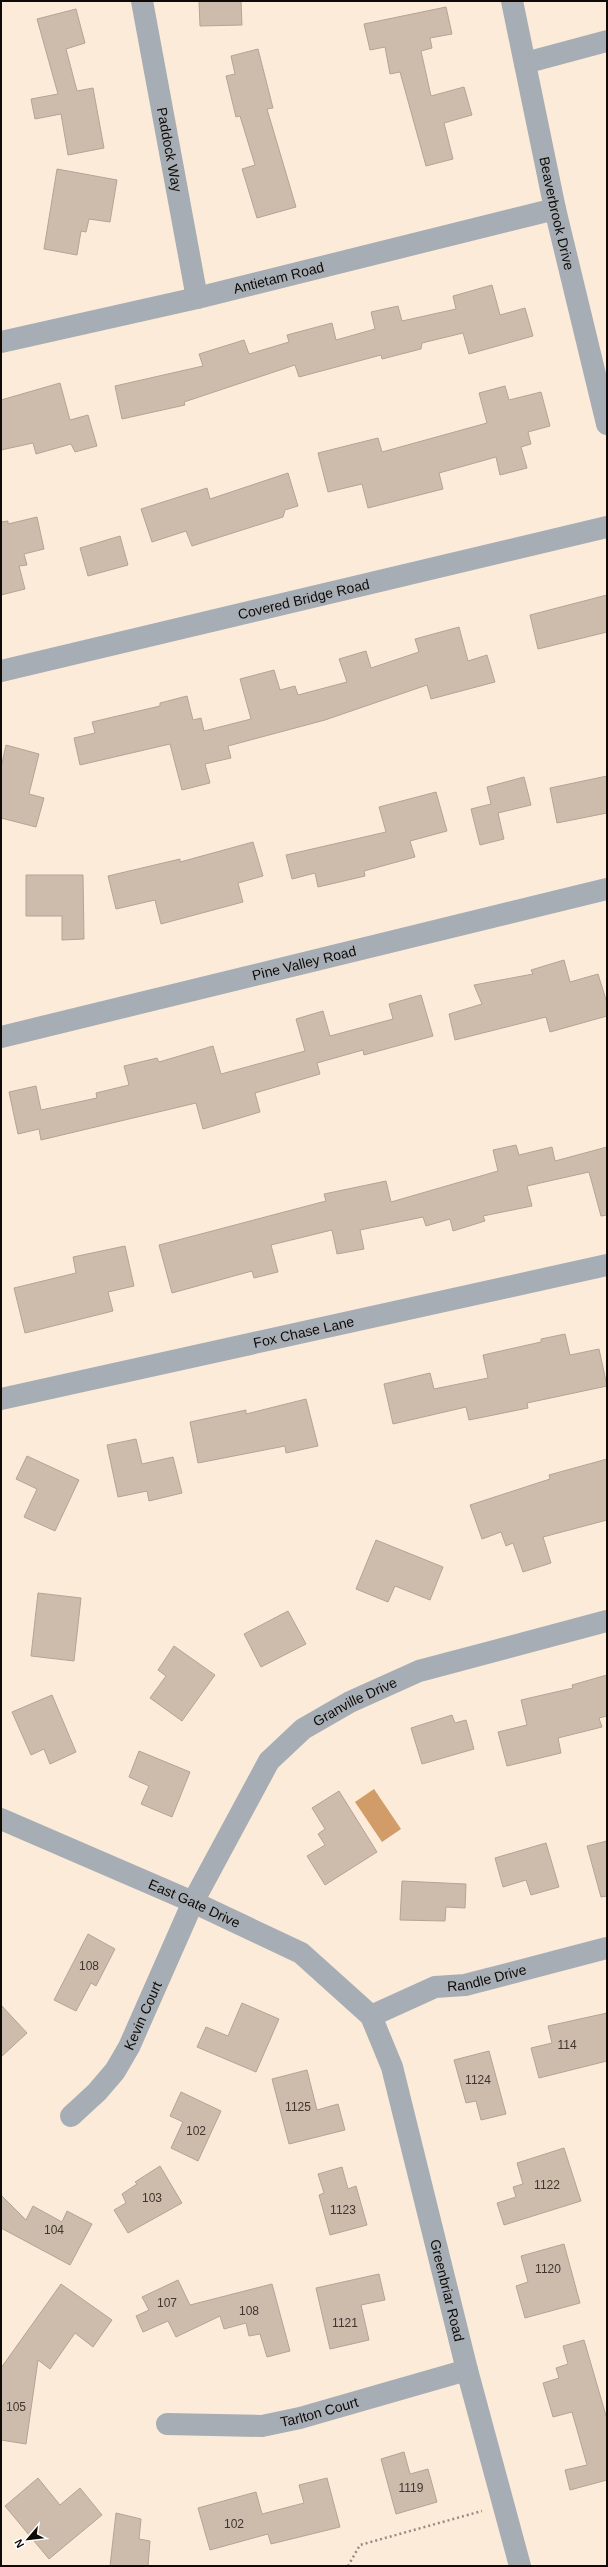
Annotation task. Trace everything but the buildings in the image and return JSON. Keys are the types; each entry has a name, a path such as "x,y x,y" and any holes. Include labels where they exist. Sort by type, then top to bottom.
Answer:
{"street":[{"name":"Paddock Way","path":"142,1 197,298"},
{"name":"Beaverbrook Drive","path":"512,1 555,209 607,424"},
{"path":"525,63 607,41"},
{"name":"Antietam Road","path":"1,342 197,298 555,209"},
{"name":"Covered Bridge Road","path":"1,671 607,527"},
{"name":"Pine Valley Road","path":"1,1037 607,890"},
{"name":"Fox Chase Lane","path":"1,1399 607,1266"},
{"name":"Granville Drive","path":"193,1902 269,1761 303,1729 350,1702 419,1671 607,1621"},
{"name":"East Gate Drive","path":"1,1820 193,1902 301,1953 371,2016"},
{"name":"Kevin Court","path":"71,2116 115,2071 130,2047 193,1902"},
{"name":"Randle Drive","path":"371,2016 435,1987 465,1985 607,1948"},
{"name":"Greenbriar Road","path":"371,2016 392,2067 467,2370 520,2566"},
{"name":"Tarlton Court","path":"167,2424 262,2426 300,2418 467,2370"}],"path":[{"path":"348,2566 360,2545 504,2505"}],"shaded area":[{"path":"374,1789 401,1829 382,1842 355,1802"}]}
